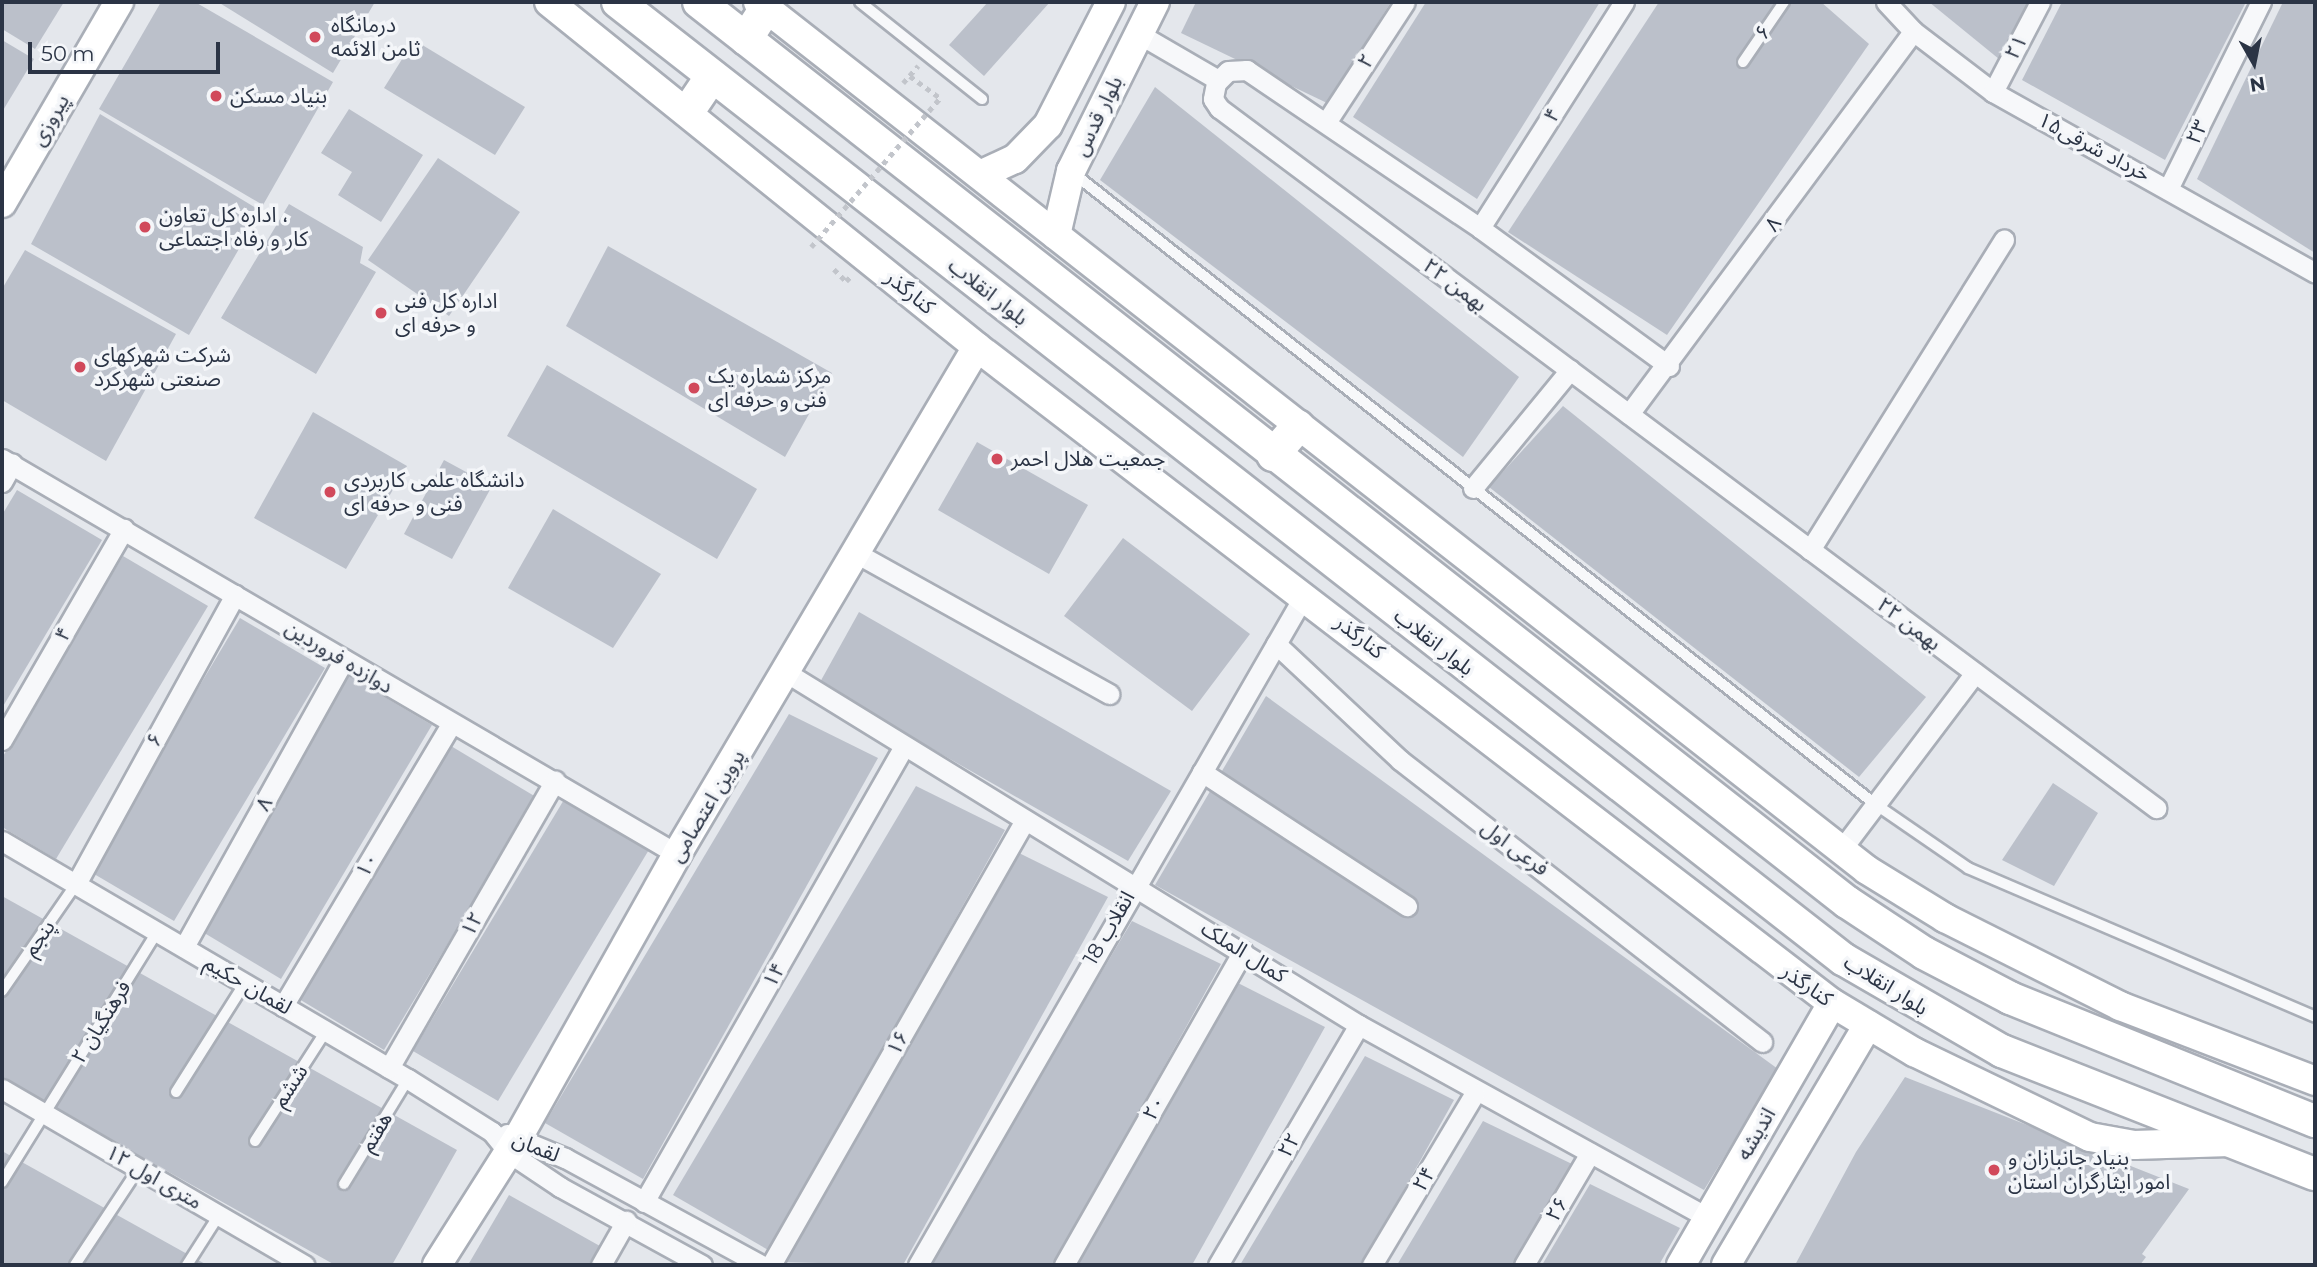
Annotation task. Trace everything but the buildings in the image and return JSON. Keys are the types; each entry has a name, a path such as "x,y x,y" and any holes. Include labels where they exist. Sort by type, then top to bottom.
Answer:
{"main road":[{"name":"پیروزی","path":"2,203 119,2"},
{"name":"کنارگذر","path":"550,2 689,110 977,347 1306,594 1832,1003 1868,1025 2090,1137 2134,1144 2230,1142"},
{"name":"بلوار انقلاب","path":"618,2 1778,911 1922,1008 2002,1051 2315,1174"},
{"path":"699,2 1775,849 1924,953 2115,1045 2315,1121"},
{"name":"بلوار قدس","path":"1056,235 1071,171 1155,2"},
{"path":"746,39 762,5 1841,850 1945,918 2120,1006 2315,1080"},
{"path":"1107,8 1139,34"},
{"name":"بلوار قدس","path":"979,175 1016,159 1048,125 1107,8"},
{"path":"689,110 712,76"},
{"name":"پروین اعتصامی","path":"437,1265 507,1140 787,673 977,347"},
{"path":"1273,455 1298,426"},
{"path":"1557,738 1586,700"},
{"name":"اندیشه","path":"1681,1265 1832,1003"},
{"name":"اندیشه","path":"1726,1265 1868,1025"},
{"path":"1815,1033 1841,1035 1851,1053"}],"street":[{"name":"۲","path":"1327,121 1405,2"},
{"name":"۴","path":"1480,228 1624,2"},
{"name":"۱۵خرداد شرقی","path":"1886,2 1913,31 1993,92 2169,187 2315,273"},
{"name":"۲۱","path":"1993,92 2040,2"},
{"name":"۲۳","path":"2169,187 2261,2"},
{"name":"۸","path":"1629,414 1669,366 1913,31"},
{"path":"1139,34 1218,80 1228,71 1247,71 1327,121 1480,228 1669,366"},
{"name":"۲۲ بهمن","path":"1218,80 1213,99 1219,108 2155,808"},
{"path":"1811,550 2004,240"},
{"path":"1473,488 1570,370"},
{"path":"2,482 7,461"},
{"name":"دوازده فروردین","path":"7,461 451,724 555,781 677,854"},
{"name":"۴","path":"2,740 124,529"},
{"path":"856,552 1109,694"},
{"name":"انقلاب 18","path":"918,1265 1135,884 1306,594"},
{"name":"۶","path":"76,884 234,595"},
{"name":"فرعی اول","path":"1276,644 1399,760 1762,1042"},
{"name":"۸","path":"184,947 344,660"},
{"name":"کمال الملک","path":"787,673 903,748 1135,884 1359,1025 1475,1093 1708,1218"},
{"path":"1841,850 1975,673"},
{"name":"۱۰","path":"283,1006 451,724"},
{"name":"۱۴","path":"644,1202 903,748"},
{"path":"1202,772 1407,906"},
{"name":"۱۲","path":"389,1068 555,781"},
{"name":"۱۶","path":"771,1265 1025,820"},
{"name":"لقمان حکیم","path":"2,841 507,1140"},
{"name":"۲۰","path":"1064,1265 1243,951"},
{"name":"۲۲","path":"1218,1265 1359,1025"},
{"name":"۱۲ متری اول","path":"2,1089 305,1265"},
{"name":"۲۴","path":"1372,1265 1475,1093"},
{"name":"لقمان","path":"507,1140 644,1202 761,1265"},
{"name":"لقمان","path":"507,1140 626,1220 702,1265"},
{"name":"۲۶","path":"1524,1265 1590,1153"},
{"path":"601,1265 626,1220"}],"lane":[{"path":"860,2 929,52 982,99"},
{"name":"۶","path":"1743,62 1784,2"},
{"path":"1071,171 1875,804 1968,868 2315,1017"},
{"name":"پنجم","path":"2,991 76,884"},
{"name":"فرهنگیان ۲","path":"2,1182 157,932"},
{"path":"176,1091 245,983"},
{"name":"ششم","path":"255,1141 326,1031"},
{"name":"هفتم","path":"344,1185 408,1079"},
{"path":"75,1265 139,1168"},
{"path":"187,1265 219,1215"}],"path":[{"path":"886,102 929,52"},
{"path":"811,247 940,98 910,76"}],"place":[{"name":"درمانگاه ثامن الائمه","path":"315,37"},
{"name":"بنیاد مسکن","path":"216,96"},
{"name":"اداره کل تعاون ، کار و رفاه اجتماعی","path":"145,227"},
{"name":"اداره کل فنی و حرفه ای","path":"381,313"},
{"name":"شرکت شهرکهای صنعتی شهرکرد","path":"80,367"},
{"name":"مرکز شماره یک فنی و حرفه ای","path":"694,388"},
{"name":"جمعیت هلال احمر","path":"997,459"},
{"name":"دانشگاه علمی کاربردی فنی و حرفه ای","path":"330,492"},
{"name":"بنیاد جانبازان و امور ایثارگران استان","path":"1994,1170"}]}
